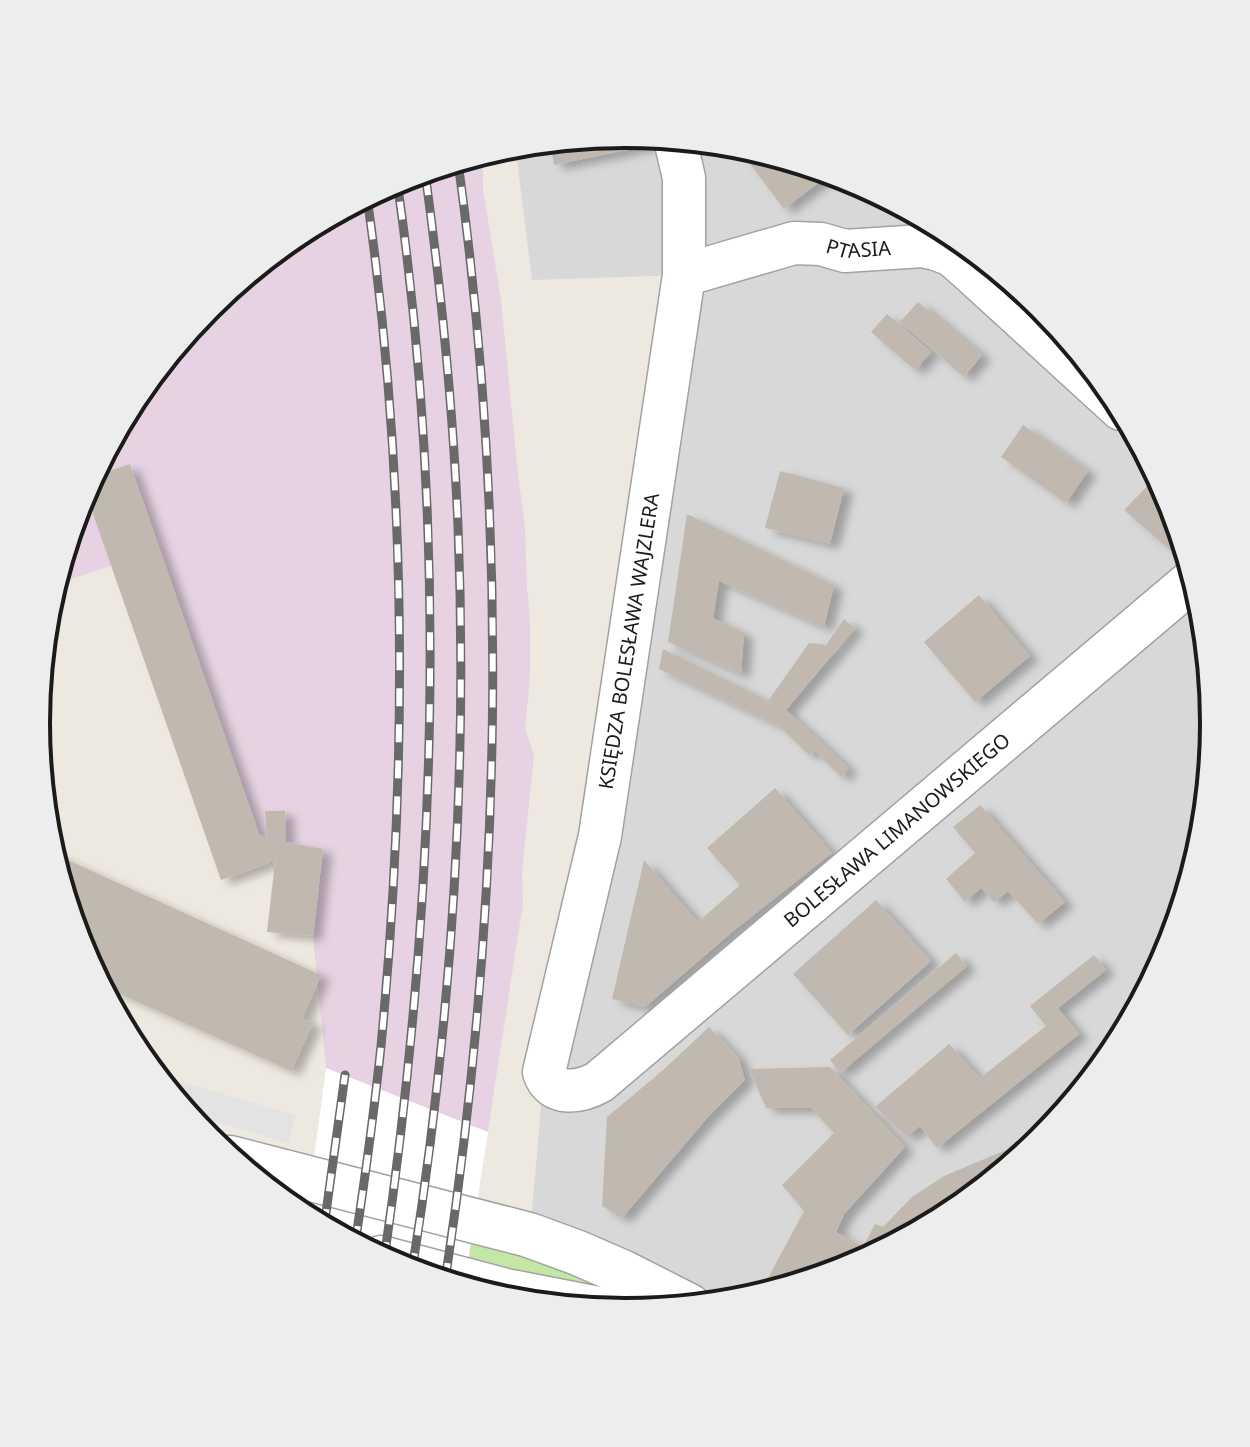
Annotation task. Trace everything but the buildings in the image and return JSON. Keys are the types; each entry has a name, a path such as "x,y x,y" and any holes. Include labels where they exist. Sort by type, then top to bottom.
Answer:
{"street":[{"name":"KSIĘDZA BOLESŁAWA WAJZLERA","path":"599,1082 583,1090 558,1089 544,1072 600,836 684,275 684,178 678,151"},
{"name":"PTASIA","path":"684,275 794,243 821,244 845,251 908,246 936,249 952,255 1079,371"},
{"name":"BOLESŁAWA LIMANOWSKIEGO","path":"599,1082 1183,588"},
{"path":"257,1165 529,1235 624,1273 670,1296"}],"shaded area":[{"path":"625,148 700,153 774,168 810,179 879,208 944,245 975,267 1032,317 1081,373 1141,469 1169,539 1189,611 1199,686 1200,724 1199,761 1189,836 1156,944 1123,1011 1081,1074 1057,1103 1032,1130 975,1180 944,1202 879,1239 845,1255 774,1279 700,1294 663,1297 587,1297 525,1289 544,1072 683,275 532,280 517,159 550,153"},
{"path":"483,166 483,189 501,300 525,528 530,677 525,729 534,755 522,872 523,903 471,1241 340,1223 308,1203 326,1068 313,936 323,849 286,842 284,811 266,811 267,839 259,834 99,492 127,436 169,373 218,317 246,291 306,245 371,208 440,179"},
{"path":"92,510 111,566 69,580"},
{"path":"174,1080 296,1115 288,1143 208,1120"}],"green space":[{"path":"471,1241 544,1263 607,1288 608,1294 469,1259"}],"pier":[{"path":"326,1068 488,1132 466,1276 405,1255 308,1203"}],"railway":[{"path":"446,1270 478,1001 488,861 492,722 492,582 486,443 475,303 459,173"},
{"path":"414,1258 426,1179 446,993 461,713 458,526 453,437 426,184"},
{"path":"386,1246 415,990 425,855 430,720 424,451 414,316 399,195"},
{"path":"357,1231 381,1046 390,940 399,728 399,621 390,408 369,209"},
{"path":"326,1214 345,1075"}]}
